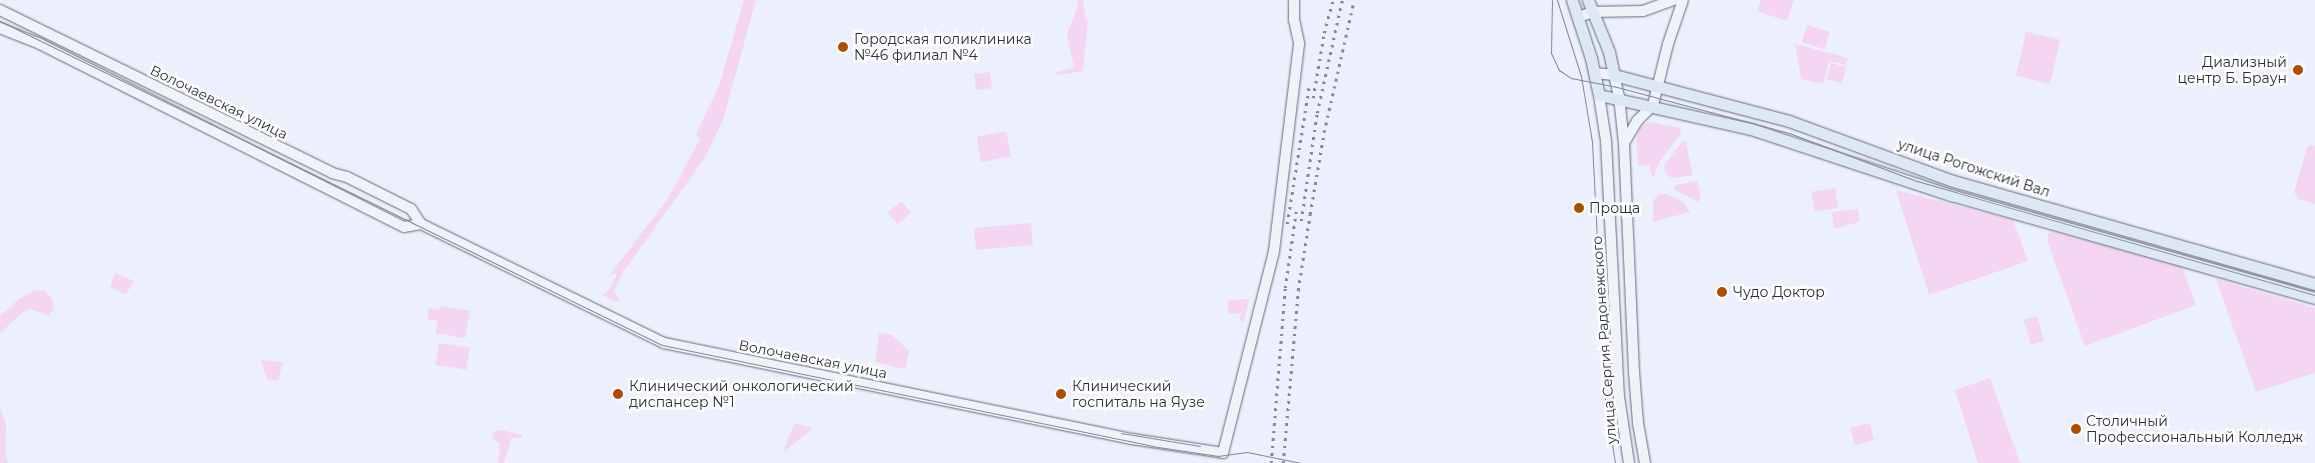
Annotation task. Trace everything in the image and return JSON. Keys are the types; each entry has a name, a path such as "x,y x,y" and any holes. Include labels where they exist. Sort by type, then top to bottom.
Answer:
{"main road":[{"path":"1572,0 1595,72 1599,94"},
{"path":"1588,0 1608,52 1614,75"},
{"name":"улица Рогожский Вал","path":"1614,75 1789,121 1950,180 2315,284"},
{"name":"улица Рогожский Вал","path":"1599,94 1619,97 1751,129 1916,184 2315,298"}],"street":[{"name":"Волочаевская улица","path":"0,10 324,169 347,177 412,209 421,224 669,345 1132,439 1223,453 1274,251 1299,43 1294,20 1294,0"},
{"path":"1624,143 1637,121 1652,105 1674,25 1683,0"},
{"path":"1578,17 1593,12 1643,11 1671,1 1674,25"},
{"name":"Волочаевская улица","path":"0,28 52,50 404,227 421,224"},
{"name":"улица Рогожский Вал","path":"1595,72 1614,75"},
{"name":"улица Сергия Радонежского","path":"1614,75 1619,97 1624,143 1634,372 1638,423 1645,463"},
{"name":"улица Сергия Радонежского","path":"1599,94 1606,141 1619,397 1629,463"}],"shaded area":[{"path":"744,0 756,0 723,120 704,159 624,271 614,290 619,301 612,301 603,295 610,288 617,274 612,274 606,280 669,197 700,139 696,134 719,86"},
{"path":"1078,0 1083,0 1086,21 1088,21 1083,71 1057,75 1056,72 1074,68 1067,34 1077,8"},
{"path":"1761,0 1794,0 1787,21 1757,11"},
{"path":"1807,25 1830,32 1825,49 1802,42"},
{"path":"2026,32 2060,40 2050,84 2016,76"},
{"path":"1795,44 1848,58 1846,65 1829,61 1823,84 1801,79"},
{"path":"1831,63 1846,67 1842,84 1827,79"},
{"path":"990,72 992,88 976,90 974,74"},
{"path":"1650,122 1680,128 1681,133 1658,164 1653,179 1649,165 1638,166 1636,141 1640,128"},
{"path":"1006,131 1011,157 982,162 977,137"},
{"path":"1683,141 1686,143 1693,175 1672,178 1666,174 1664,165"},
{"path":"2311,145 2315,146 2315,204 2299,199 2294,192 2307,148"},
{"path":"1697,181 1701,196 1698,202 1674,189 1675,185"},
{"path":"1835,188 1838,208 1814,212 1811,192"},
{"path":"1896,190 2013,220 2028,261 1929,295"},
{"path":"1659,194 1672,196 1684,203 1690,212 1653,222 1653,201"},
{"path":"901,201 911,212 898,224 888,213"},
{"path":"1858,209 1859,222 1834,229 1832,212"},
{"path":"1031,223 1033,245 976,250 974,228"},
{"path":"2053,232 2181,265 2196,305 2085,346 2048,243 2048,234"},
{"path":"115,273 134,281 126,294 110,287"},
{"path":"2216,279 2315,308 2315,373 2256,392"},
{"path":"35,290 45,291 52,298 54,308 49,316 31,309 22,313 0,333 0,316 19,299"},
{"path":"1249,299 1244,321 1239,321 1241,313 1228,314 1228,300"},
{"path":"441,306 470,311 465,338 436,333 437,321 427,319 429,308 440,310"},
{"path":"2037,316 2044,341 2031,345 2024,320"},
{"path":"879,333 892,335 909,351 905,369 875,362"},
{"path":"439,343 470,348 466,370 436,365"},
{"path":"261,360 283,362 278,381 267,379"},
{"path":"1990,378 2020,463 1978,463 1955,390"},
{"path":"0,407 6,424 5,453 8,463 0,463"},
{"path":"794,423 813,428 783,453"},
{"path":"1870,423 1874,441 1855,445 1851,427"},
{"path":"501,430 523,435 521,438 511,438 504,463 498,463 500,444 492,438 494,432"}],"tram line":[{"path":"1552,0 1551,53 1559,70 1571,78 1617,87 1789,133 1917,181 2315,295"},
{"path":"1557,0 1581,76 1592,142 1605,399 1615,463"},
{"path":"0,21 662,345 1158,447 1218,456 1247,452 1301,463"},
{"path":"1121,433 1200,446"}],"railway":[{"path":"1313,98 1324,33 1333,0"},
{"path":"1301,221 1317,113 1342,0"},
{"path":"1283,463 1298,290 1324,132 1354,0"},
{"path":"1287,224 1309,86"},
{"path":"1271,463 1285,288 1296,212"}],"place":[{"name":"Городская поликлиника №46 филиал №4","path":"843,47"},
{"name":"Диализный центр Б. Браун","path":"2298,70"},
{"name":"Проща","path":"1579,208"},
{"name":"Чудо Доктор","path":"1722,292"},
{"name":"Клинический онкологический диспансер №1","path":"618,394"},
{"name":"Клинический госпиталь на Яузе","path":"1061,394"},
{"name":"Столичный Профессиональный Колледж","path":"2076,429"}]}
